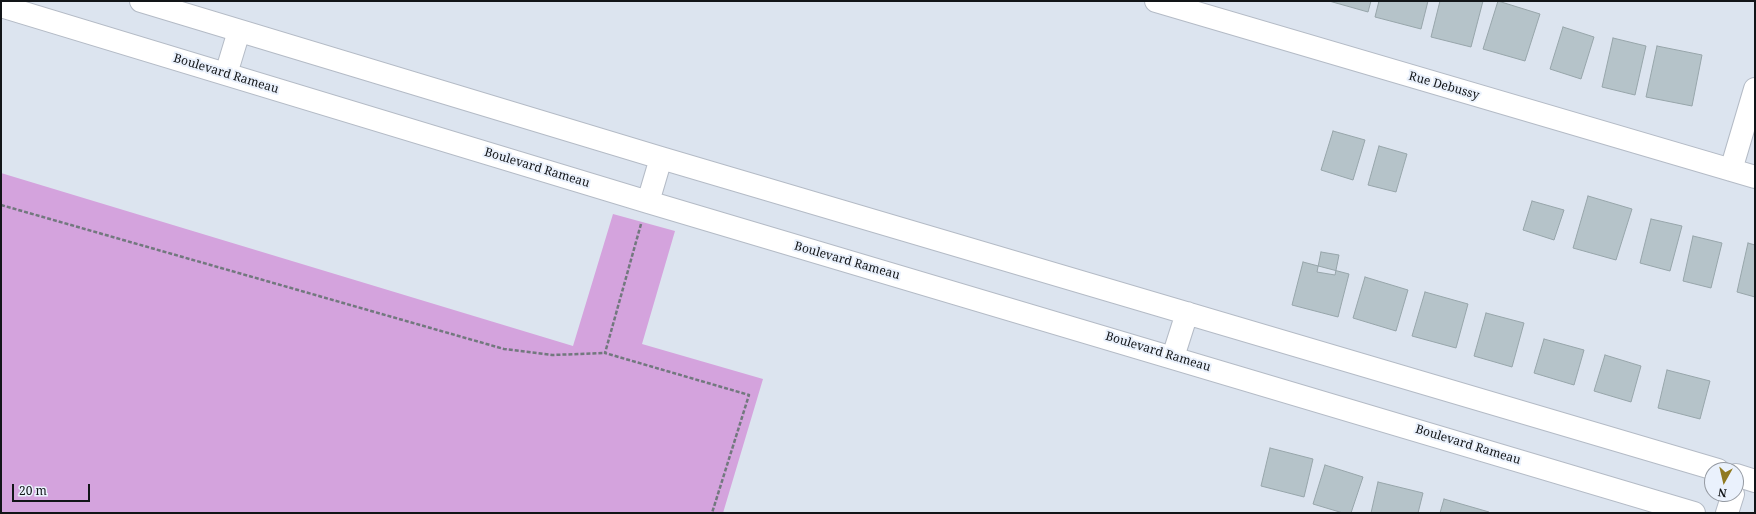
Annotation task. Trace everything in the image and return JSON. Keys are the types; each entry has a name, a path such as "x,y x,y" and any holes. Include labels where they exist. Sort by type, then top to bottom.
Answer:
{"street":[{"path":"141,1 661,158 1704,466"},
{"name":"Rue Debussy","path":"1156,1 1755,177"},
{"name":"Boulevard Rameau","path":"1,6 226,74 645,210 1173,357 1694,513"},
{"path":"226,74 239,31"},
{"path":"1731,170 1755,89"},
{"path":"645,210 661,158"},
{"path":"1173,357 1186,313"},
{"path":"1728,513 1732,502"}],"path":[{"path":"1,205 504,348 552,355 605,353 749,395 712,513"},
{"path":"605,353 645,210"}],"shaded area":[{"path":"1,173 573,346 613,214 675,231 642,344 763,379 723,513 1,513"}],"building":[{"path":"1329,1 1371,1 1368,12"},
{"path":"1379,1 1428,1 1421,29 1375,17"},
{"path":"1440,1 1483,1 1471,47 1431,37"},
{"path":"1498,1 1540,14 1525,61 1483,49"},
{"path":"1563,27 1594,37 1581,79 1550,69"},
{"path":"1613,38 1646,46 1635,95 1602,87"},
{"path":"1657,46 1702,55 1692,106 1646,97"},
{"path":"1333,131 1365,140 1353,180 1321,170"},
{"path":"1379,146 1407,154 1396,192 1368,185"},
{"path":"1588,196 1632,209 1616,260 1573,248"},
{"path":"1532,201 1564,210 1554,240 1523,230"},
{"path":"1651,219 1682,226 1670,271 1640,263"},
{"path":"1693,236 1722,243 1711,288 1683,281"},
{"path":"1748,243 1755,245 1755,297 1737,292"},
{"path":"1321,252 1339,255 1335,275 1317,272"},
{"path":"1303,262 1349,274 1338,317 1292,305"},
{"path":"1365,277 1408,290 1396,331 1353,318"},
{"path":"1425,292 1468,304 1456,348 1412,336"},
{"path":"1486,313 1524,323 1512,367 1474,356"},
{"path":"1544,339 1584,350 1574,385 1534,373"},
{"path":"1605,355 1641,366 1631,402 1594,391"},
{"path":"1667,370 1710,381 1700,419 1658,408"},
{"path":"1270,448 1313,459 1304,497 1261,486"},
{"path":"1325,465 1363,477 1351,513 1343,513 1313,504"},
{"path":"1378,482 1423,493 1418,513 1371,513"},
{"path":"1444,499 1489,512 1440,513"}]}
